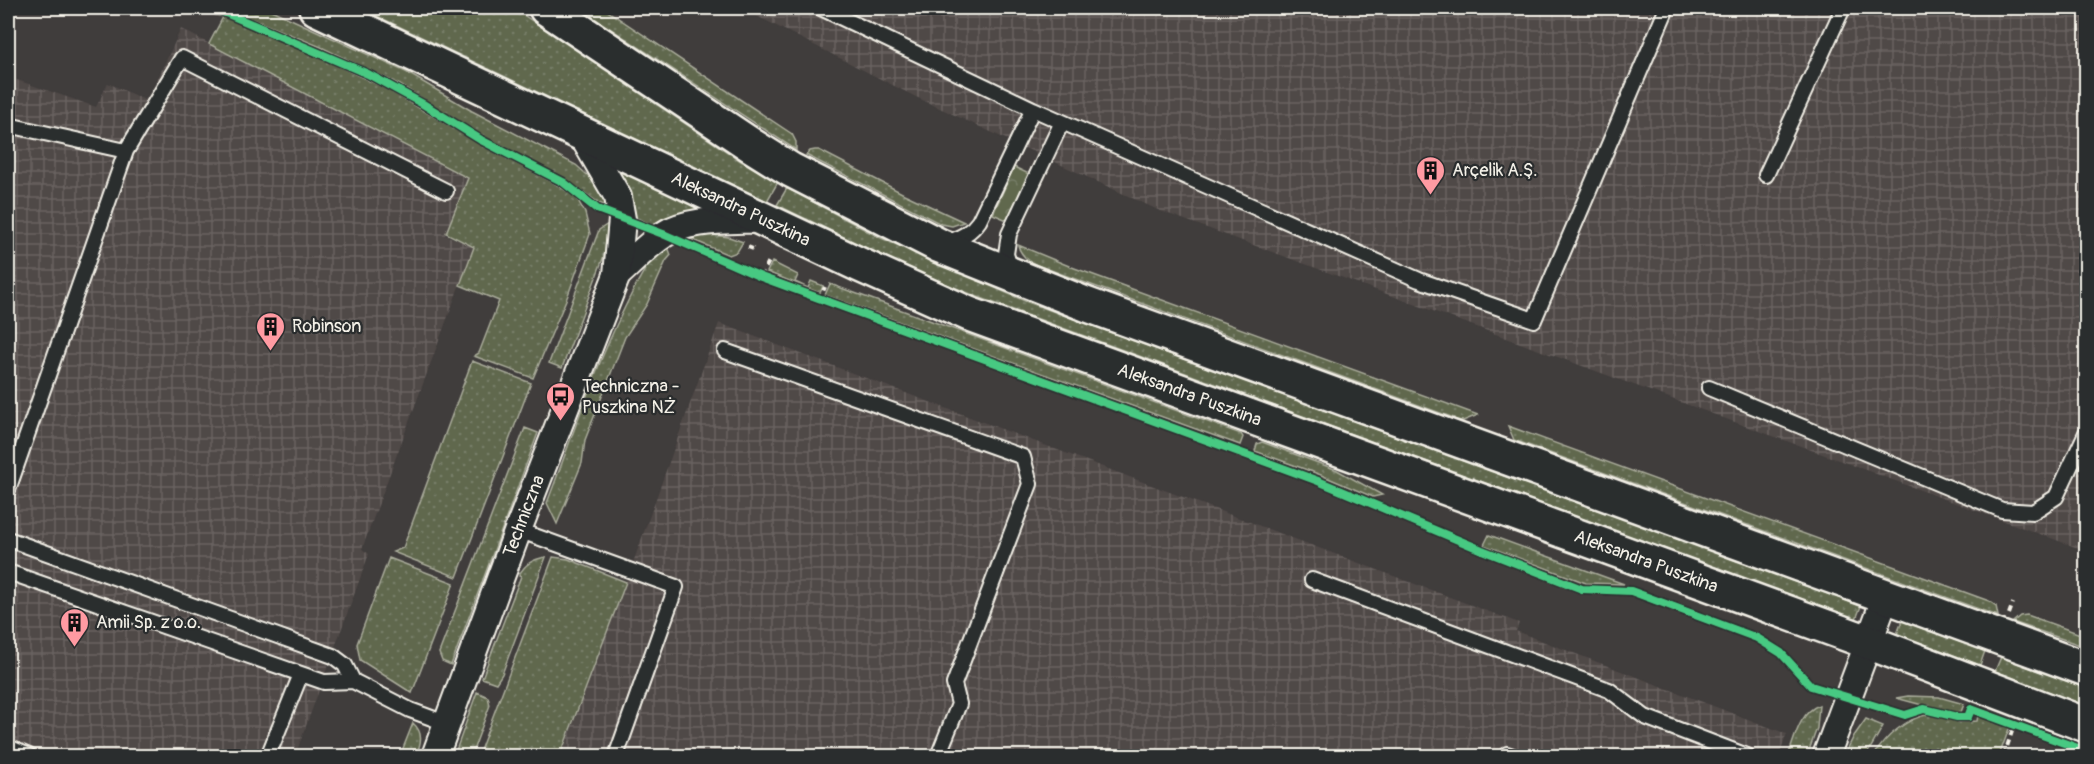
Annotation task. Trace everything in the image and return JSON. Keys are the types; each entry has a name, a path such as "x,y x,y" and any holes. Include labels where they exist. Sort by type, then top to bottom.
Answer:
{"main road":[{"name":"Aleksandra Puszkina","path":"316,8 969,314 1868,642 2086,725"},
{"path":"546,8 769,157 940,246 1014,277 2086,669"}],"street":[{"name":"Techniczna","path":"435,756 518,530 617,275 622,219 618,197 580,132"},
{"name":"Techniczna","path":"617,275 663,234 678,227 700,223 764,219"},
{"path":"1826,756 1886,596"}],"lane":[{"path":"821,8 1033,109 1419,280 1534,320 1667,8"},
{"path":"1766,175 1844,8"},
{"path":"8,489 126,152 182,58 446,191"},
{"path":"940,246 973,230 1033,109"},
{"path":"1014,277 1006,254 1009,234 1062,122"},
{"path":"8,125 126,152"},
{"path":"725,351 1023,457 1030,484 954,684 959,704 938,756"},
{"path":"1709,388 2001,510 2033,512 2056,497 2086,433"},
{"path":"518,530 676,587 615,756"},
{"path":"8,539 333,656 345,665 353,681"},
{"path":"8,572 324,682 353,681 410,710 448,724"},
{"path":"1312,580 1609,690 1645,717 1747,756"},
{"path":"268,756 301,674"},
{"path":"8,747 29,756"}],"path":[{"path":"748,247 753,249"},
{"path":"762,277 769,261"},
{"path":"819,300 825,287"},
{"path":"2004,756 2015,724"}],"shaded area":[{"path":"741,8 2086,8 2086,551 1158,210 916,97"},
{"name":"Robinson","path":"181,29 469,178 445,235 474,246 362,549 369,554 295,756 8,756 8,77 96,107 108,83 147,101"},
{"path":"719,323 1519,623 1516,631 1787,734 1779,756 561,756"}],"green space":[{"path":"193,8 207,8 387,89 576,197 585,213 590,234 568,295 533,378 474,356 479,353 499,301 460,285 474,247 446,233 468,178 209,44 223,17"},
{"path":"225,8 267,8 406,72 472,111 576,165 594,181 609,207 599,203 565,179 483,136 400,85 321,47"},
{"path":"360,8 513,8 741,161 778,182 767,201"},
{"path":"581,8 603,8 792,134 796,142 796,150 591,16"},
{"path":"819,150 964,222 952,226 941,224 806,155 810,151"},
{"path":"612,167 706,212 657,227 632,216"},
{"path":"1014,167 1029,174 1007,220 993,214"},
{"path":"787,188 879,237 1025,301 1861,606 1856,619 978,297 917,272 777,205"},
{"path":"611,222 608,245 562,368 549,363 599,230"},
{"path":"704,234 729,237 743,242 737,252 729,255 686,237"},
{"path":"667,244 671,255 666,261 647,304 625,337 585,440 582,463 557,524 547,503 593,381 637,283 653,258"},
{"path":"1018,245 1069,266 1478,415 1463,421 1454,420 1454,418 1037,265 1025,257"},
{"path":"772,262 798,275 795,282 808,288 811,281 823,286 820,293 767,272"},
{"path":"830,284 1241,434 1243,437 1240,445 825,295"},
{"path":"472,361 531,383 457,577 393,552 403,548"},
{"path":"1508,426 1989,601 1996,606 1998,616 1514,440"},
{"path":"525,428 538,433 451,665 442,661 439,653"},
{"path":"1262,442 1337,470 1382,495 1373,497 1255,451 1257,444"},
{"path":"1489,535 1624,584 1586,583 1484,545"},
{"path":"546,557 502,674 496,683 482,678 521,576 519,575 530,563"},
{"path":"553,557 568,559 626,582 560,756 478,756"},
{"path":"389,558 454,583 412,693 360,660 357,644"},
{"path":"2027,615 2086,636 2086,647 2013,622 2020,616"},
{"path":"1902,621 1985,651 1980,665 1897,634"},
{"path":"2001,657 2086,688 2086,706 1995,671"},
{"path":"477,692 488,697 490,705 471,756 454,756"},
{"path":"1939,697 1964,704 1961,712 1956,714 1896,698"},
{"path":"1819,705 1817,728 1807,756 1788,756 1802,720"},
{"path":"1930,714 1959,722 1977,721 1978,715 2010,726 1999,756 1874,756 1897,729 1913,719"},
{"path":"1866,719 1883,726 1866,756 1844,756 1854,736"},
{"path":"413,723 419,731 420,738 416,756 400,756"}],"cycle path":[{"path":"214,8 368,74 423,104 481,140 563,182 597,209 663,234 761,277 1318,481 1582,589 1631,591 1757,638 1781,653 1811,686 1905,715 1924,709 1957,717 1968,717 1971,709 2086,751"}],"place":[{"name":"Arçelik A.Ş.","path":"1431,196"},
{"name":"Robinson","path":"271,352"},
{"name":"Techniczna - Puszkina NŻ","path":"561,422"},
{"name":"Amii Sp. z o.o.","path":"75,648"}]}
